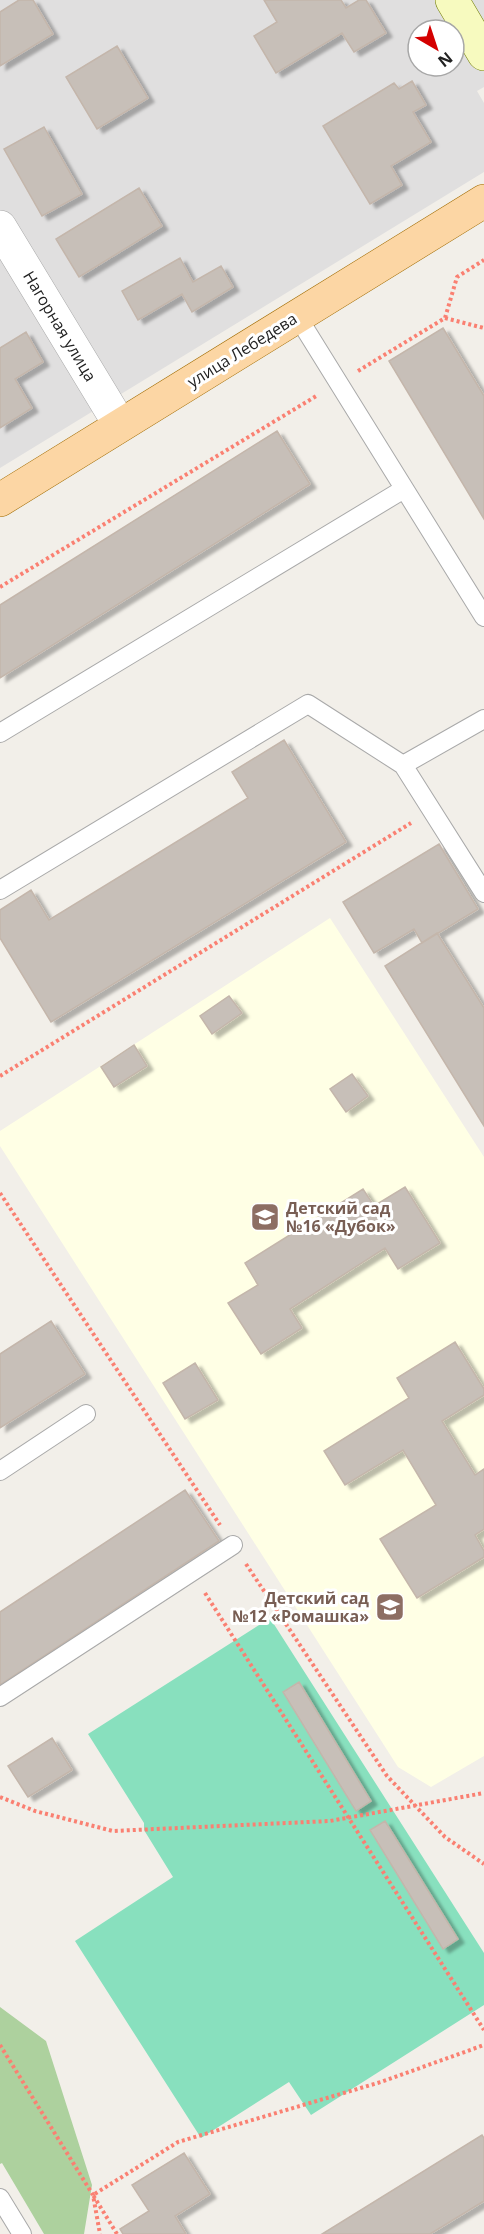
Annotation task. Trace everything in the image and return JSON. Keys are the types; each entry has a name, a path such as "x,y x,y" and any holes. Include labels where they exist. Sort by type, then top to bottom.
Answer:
{"main road":[{"name":"улица Лебедева","path":"0,500 484,201"}],"street":[{"path":"452,0 484,54"},
{"name":"Нагорная улица","path":"0,227 120,425"}],"lane":[{"path":"297,316 484,617"},
{"path":"0,733 404,489"},
{"path":"0,890 308,704 403,765 484,892"},
{"path":"403,765 484,719"},
{"path":"0,1471 86,1414"},
{"path":"0,1697 233,1545"},
{"path":"0,2198 22,2234"}],"path":[{"path":"0,587 445,318 457,277 484,260"},
{"path":"445,318 484,327"},
{"path":"0,1076 432,810"},
{"path":"0,1193 387,1776 445,1837 484,1864"},
{"path":"191,1572 484,2030"},
{"path":"0,1797 35,1811 112,1831 330,1821 484,1793"},
{"path":"0,2045 117,2234"},
{"path":"93,2195 178,2142 381,2082 484,2045"},
{"path":"93,2195 100,2234"}],"shaded area":[{"path":"0,0 484,0 484,87 477,91 484,103 484,172 0,468"},
{"name":"Детский сад №16 «Дубок»","path":"330,918 484,1157 484,1756 431,1787 398,1767 0,1146 0,1131"}],"green space":[{"path":"270,1618 484,1953 484,2005 311,2115 289,2082 201,2138 75,1941 173,1877 144,1830 144,1823 88,1734"},
{"path":"0,2007 46,2041 92,2185 84,2234 44,2234 2,2163 0,2164"}],"building":[{"path":"19,0 33,0 53,34 0,66 0,12"},
{"path":"264,0 341,0 346,8 359,0 366,0 386,33 354,52 342,33 276,73 254,36 277,22"},
{"path":"117,46 148,98 97,129 66,77"},
{"path":"412,81 426,105 413,112 431,142 391,166 402,185 370,204 323,126 394,83 399,89"},
{"path":"44,127 82,194 42,216 4,149"},
{"path":"139,188 162,226 79,277 56,239"},
{"path":"180,258 193,282 221,266 233,287 192,312 182,294 138,320 122,291"},
{"path":"443,328 484,396 484,519 389,361"},
{"path":"26,332 43,362 15,379 32,408 0,428 0,348"},
{"path":"277,431 310,484 0,678 0,605"},
{"path":"284,740 346,842 51,1022 0,938 0,910 31,890 49,920 248,798 232,772"},
{"path":"439,844 478,909 422,943 414,929 374,953 343,902"},
{"path":"437,933 484,1008 484,1126 385,966"},
{"path":"229,996 242,1013 212,1034 200,1016"},
{"path":"134,1045 147,1066 114,1087 101,1067"},
{"path":"352,1074 368,1096 346,1112 330,1089"},
{"path":"405,1187 440,1243 398,1269 385,1248 290,1309 302,1328 261,1354 228,1303 258,1285 245,1263 363,1189 374,1206"},
{"path":"51,1321 85,1374 0,1428 0,1354"},
{"path":"455,1342 484,1389 484,1395 442,1421 475,1475 484,1469 484,1529 475,1535 484,1551 484,1557 417,1598 380,1539 436,1505 403,1450 345,1485 324,1451 409,1398 397,1378"},
{"path":"195,1363 218,1400 185,1419 163,1383"},
{"path":"185,1490 219,1541 0,1685 0,1612"},
{"path":"299,1682 371,1801 356,1811 283,1692"},
{"path":"52,1738 72,1770 28,1797 8,1766"},
{"path":"385,1821 458,1939 443,1949 370,1830"},
{"path":"482,2135 484,2138 484,2201 430,2234 322,2234"},
{"path":"184,2153 210,2194 175,2216 186,2234 123,2234 120,2229 149,2211 132,2185"}],"place":[{"name":"Детский сад №16 «Дубок»","path":"265,1217"},
{"name":"Детский сад №12 «Ромашка»","path":"390,1607"}]}
